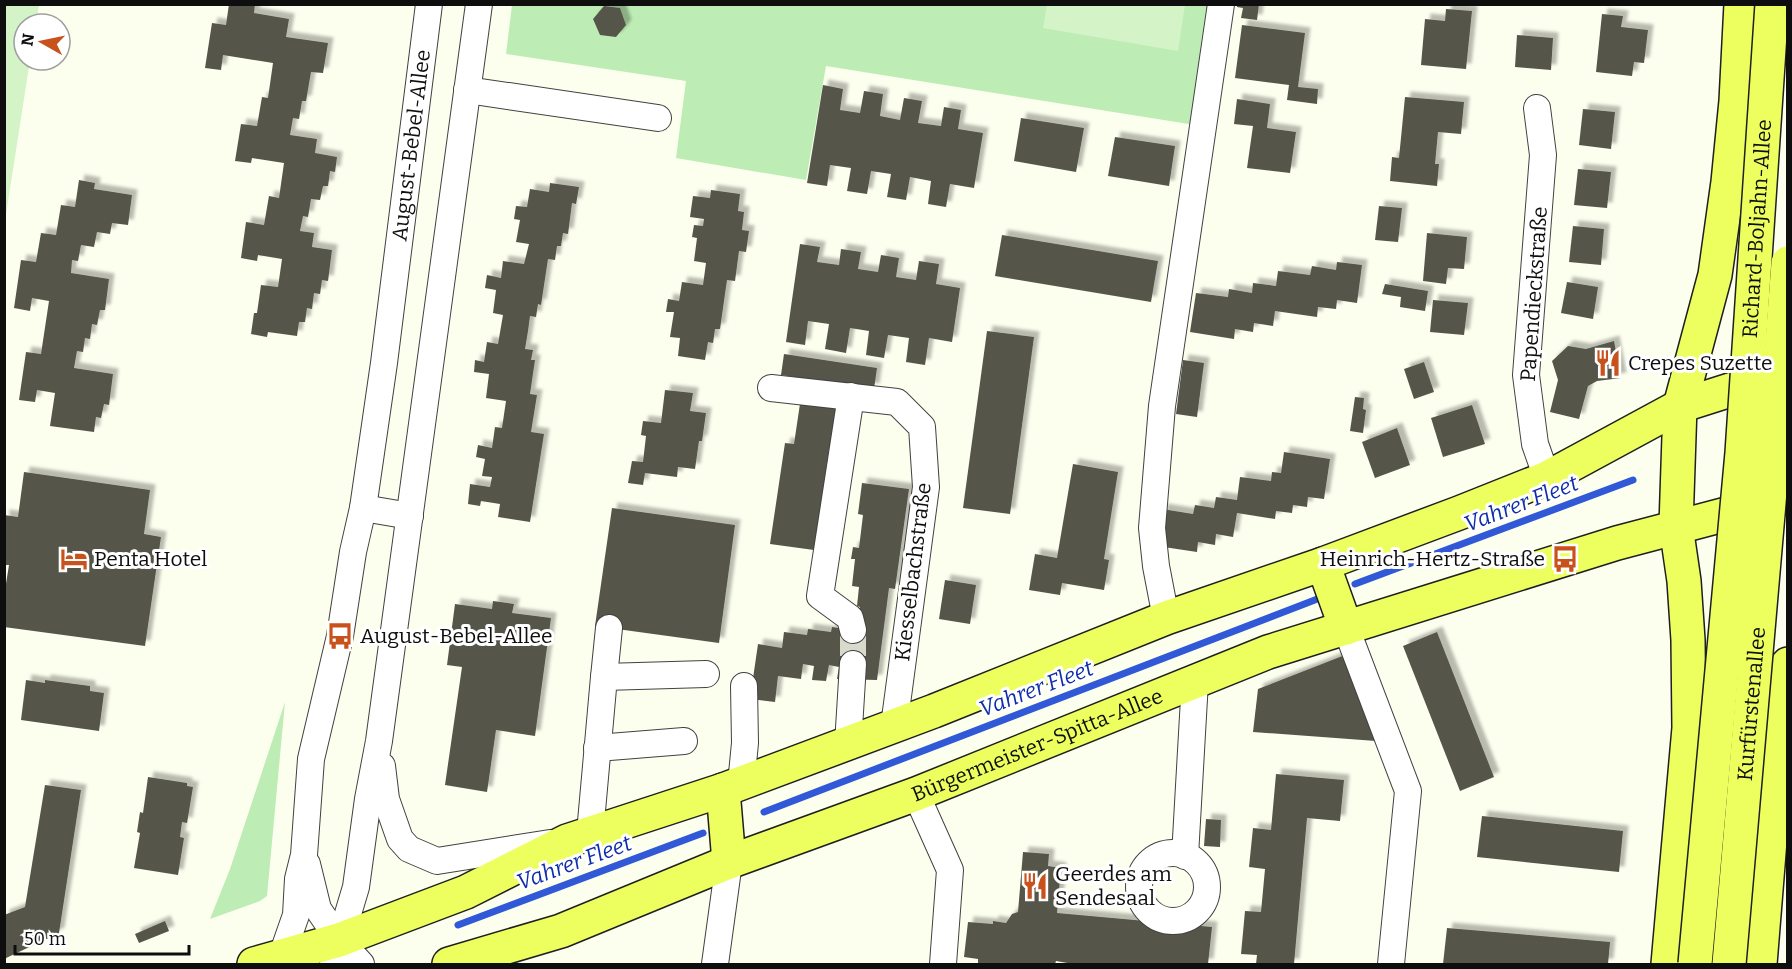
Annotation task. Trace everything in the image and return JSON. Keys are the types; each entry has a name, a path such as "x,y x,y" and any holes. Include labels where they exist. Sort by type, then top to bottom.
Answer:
{"main road":[{"name":"Richard-Boljahn-Allee","path":"1676,526 1680,406 1715,275 1736,101 1741,4"},
{"name":"Richard-Boljahn-Allee","path":"1742,453 1772,4"},
{"name":"Richard-Boljahn-Allee","path":"1774,445 1788,263"},
{"name":"Bürgermeister-Spitta-Allee","path":"449,964 561,931 729,862 916,794 1268,652 1333,594 1459,513 1546,478 1680,406 1788,372"},
{"name":"Kurfürstenallee","path":"1730,964 1774,445"},
{"name":"Kurfürstenallee","path":"1695,964 1742,453"},
{"name":"Bürgermeister-Spitta-Allee","path":"267,961 336,952 578,837 732,787 848,744 1166,618 1333,594 1676,526 1757,506 1788,491"},
{"path":"1668,964 1689,728 1688,640 1684,581 1676,526"},
{"name":"Kurfürstenallee","path":"1760,964 1774,782 1788,664"},
{"path":"729,862 732,787"}],"street":[{"name":"August-Bebel-Allee","path":"267,961 296,915 297,879 304,855 311,759 340,636 353,552 363,508 384,363 429,4"},
{"path":"336,952 356,887 379,741 479,4"},
{"path":"1166,618 1156,566 1152,528 1162,406 1221,4"},
{"path":"468,90 658,118"},
{"name":"Papendieckstraße","path":"1537,108 1543,155 1526,375 1535,444 1546,478"},
{"name":"Kiesselbachstraße","path":"771,388 897,402 922,427 926,486 894,726"},
{"path":"851,396 820,596 850,618 853,630"},
{"path":"363,508 410,516"},
{"path":"1333,594 1408,791 1391,964"},
{"path":"379,741 386,799 400,839 409,849 437,861 578,837 597,747 609,628"},
{"path":"848,744 853,664"},
{"path":"603,677 706,674"},
{"path":"1185,856 1195,681"},
{"path":"732,787 745,743 744,686"},
{"path":"597,747 684,741"},
{"path":"916,794 950,870 943,964"},
{"name":"August-Bebel-Allee","path":"304,855 318,909 336,952 361,964"},
{"path":"715,964 729,862"}],"green space":[{"path":"5,4 39,5 38,12 12,12 12,72 28,72 5,221"},
{"path":"512,5 1212,5 1195,125 826,66 806,180 676,158 686,81 506,54"},
{"path":"1047,5 1185,5 1178,51 1043,28"},
{"path":"285,702 267,896 260,901 210,919 230,869"}],"building":[{"path":"229,4 255,4 254,13 289,19 286,37 328,43 323,73 311,72 306,101 302,101 299,119 293,118 290,135 317,139 315,153 337,157 335,172 330,171 328,186 323,186 320,200 311,199 308,217 303,216 300,231 314,233 312,247 332,250 328,281 322,280 320,294 314,293 312,309 307,308 305,322 299,322 297,336 268,332 267,337 251,334 261,285 278,287 282,259 258,255 257,261 241,258 246,222 264,225 269,196 279,198 284,163 252,158 251,163 235,161 241,124 257,126 262,97 268,98 273,63 223,55 221,70 205,68 212,23 226,25"},
{"path":"1237,4 1259,4 1257,20 1241,18 1243,8 1237,7"},
{"path":"604,6 620,8 626,25 616,37 600,35 593,19"},
{"path":"1446,9 1472,11 1466,69 1421,65 1425,19 1445,21"},
{"path":"1602,14 1623,16 1621,27 1648,30 1644,63 1634,62 1632,76 1596,72"},
{"path":"1242,25 1305,33 1298,87 1318,89 1317,104 1287,100 1289,85 1235,78"},
{"path":"1517,35 1553,38 1551,70 1515,67"},
{"path":"823,85 843,89 840,110 860,113 864,91 883,94 880,116 900,120 904,98 922,101 918,123 941,126 944,107 961,110 958,129 983,133 974,188 950,184 946,207 928,204 931,181 910,177 906,200 887,197 891,174 871,171 867,194 847,191 851,168 830,165 827,186 807,183"},
{"path":"1405,97 1464,102 1461,134 1438,132 1435,164 1439,164 1437,186 1390,181 1392,157 1399,158"},
{"path":"1237,99 1270,104 1267,128 1296,132 1290,173 1247,168 1253,126 1234,124"},
{"path":"1583,109 1615,112 1611,149 1579,145"},
{"path":"1021,118 1084,128 1076,172 1014,161"},
{"path":"1115,137 1175,146 1169,186 1108,176"},
{"path":"1578,169 1611,172 1607,208 1574,205"},
{"path":"79,180 95,183 94,189 132,195 128,225 112,223 110,234 97,232 94,247 81,245 78,261 72,260 71,273 109,279 105,310 100,310 97,325 92,324 90,339 85,338 83,352 77,351 74,368 113,374 109,405 104,404 101,418 96,417 94,432 50,426 55,393 37,390 35,402 19,400 26,352 41,354 49,301 32,298 30,311 14,308 21,260 36,262 41,233 56,235 61,205 75,207"},
{"path":"550,183 579,187 576,204 572,203 568,234 563,233 561,246 557,246 555,260 548,259 541,305 538,304 536,317 530,316 525,349 533,350 531,360 535,360 530,394 537,395 531,432 544,434 530,522 498,517 500,504 481,501 480,506 468,504 470,484 490,487 492,477 482,476 485,459 476,457 478,445 492,448 495,427 502,428 506,401 486,398 489,374 474,372 475,360 484,362 487,342 498,344 503,315 493,313 496,290 485,288 487,275 501,278 503,261 524,264 529,244 516,242 520,220 514,219 516,206 527,207 530,189 549,192"},
{"path":"711,190 740,194 738,211 744,212 742,230 749,231 746,252 739,251 735,281 727,280 720,329 715,329 713,343 708,342 705,360 678,356 680,338 670,337 674,312 666,312 668,299 679,301 682,282 703,285 706,263 694,261 697,238 692,237 694,225 703,226 704,219 690,217 693,196 710,198"},
{"path":"1379,206 1402,208 1398,242 1375,240"},
{"path":"1573,226 1604,229 1601,265 1569,262"},
{"path":"1427,233 1467,237 1464,269 1448,268 1446,284 1423,281"},
{"path":"1002,235 1158,261 1151,302 995,276"},
{"path":"800,244 820,247 817,262 839,265 841,249 861,252 858,269 878,272 881,255 899,258 896,277 916,280 919,261 939,264 936,284 960,288 952,342 929,338 925,365 906,362 909,338 888,335 884,358 866,355 869,331 850,328 846,353 825,349 829,324 808,321 805,345 786,342"},
{"path":"1337,262 1362,265 1357,303 1337,300 1336,309 1318,307 1317,317 1275,311 1273,326 1254,323 1253,332 1235,329 1234,339 1190,332 1196,293 1228,297 1229,289 1252,293 1253,283 1276,286 1278,271 1310,275 1312,266 1336,270"},
{"path":"1567,282 1598,287 1593,319 1561,313"},
{"path":"1385,284 1428,291 1425,311 1400,307 1401,297 1382,294"},
{"path":"1433,300 1468,303 1464,335 1430,332"},
{"path":"987,331 1034,337 1010,514 963,508"},
{"path":"1614,341 1621,378 1597,381 1588,386 1579,419 1550,412 1558,380 1552,361 1568,346 1586,349"},
{"path":"784,354 877,368 874,389 781,375"},
{"path":"1183,360 1204,363 1197,417 1176,414"},
{"path":"1424,362 1434,392 1414,399 1404,369"},
{"path":"665,390 693,393 690,411 706,413 695,469 678,467 677,477 645,473 643,485 628,483 632,461 643,462 646,436 641,435 643,421 661,423"},
{"path":"801,397 844,403 837,450 829,449 814,550 770,544 785,443 794,444"},
{"path":"1355,397 1364,398 1363,409 1366,410 1363,433 1350,431"},
{"path":"1472,405 1485,444 1443,457 1431,418"},
{"path":"1397,428 1410,465 1375,478 1362,442"},
{"path":"1284,452 1330,459 1324,499 1308,497 1307,507 1293,505 1292,513 1276,511 1275,519 1237,513 1233,537 1216,534 1215,545 1198,542 1197,552 1157,546 1162,509 1193,514 1195,505 1214,508 1216,497 1237,500 1240,477 1271,481 1272,472 1281,473"},
{"path":"1073,464 1118,472 1104,559 1109,560 1104,590 1062,583 1060,595 1029,590 1035,554 1057,558"},
{"path":"24,472 150,490 144,534 161,537 145,646 4,627 4,596 9,565 4,565 4,515 18,517"},
{"path":"862,483 909,489 895,589 889,588 877,680 837,679 839,667 829,665 826,681 812,680 814,666 803,664 801,679 778,676 775,702 750,699 758,644 782,648 784,632 807,635 808,629 831,632 832,627 857,631 860,607 857,606 859,587 852,586 855,559 851,559 853,547 859,548 863,515 858,514"},
{"path":"612,508 735,525 719,643 595,626"},
{"path":"945,580 976,585 970,624 939,619"},
{"path":"493,601 514,604 512,613 551,618 535,736 496,730 487,792 445,785 462,667 447,665 455,604 492,609"},
{"path":"1437,632 1494,777 1460,791 1403,646"},
{"path":"1345,655 1376,741 1253,732 1258,689"},
{"path":"26,680 90,686 90,691 104,693 99,731 21,720"},
{"path":"1276,774 1344,780 1340,821 1307,818 1294,964 1256,964 1257,955 1241,954 1245,911 1261,912 1265,869 1249,867 1253,828 1271,830"},
{"path":"148,777 187,783 187,786 193,787 187,823 182,822 180,837 184,838 178,875 134,868 140,833 137,832 140,812 143,813"},
{"path":"45,785 81,790 59,933 4,959 4,915 25,907"},
{"path":"1482,816 1623,831 1619,872 1477,857"},
{"path":"1206,819 1221,820 1220,847 1204,846"},
{"path":"1023,852 1049,854 1048,866 1061,868 1057,913 1212,927 1208,964 1073,964 1056,961 1055,964 978,964 978,959 964,957 968,922 1006,923 1012,914 1018,912"},
{"path":"165,921 169,931 139,943 135,934"},
{"path":"1447,928 1610,942 1608,964 1443,964"}],"waterway":[{"name":"Vahrer Fleet","path":"1355,584 1633,480"},
{"name":"Vahrer Fleet","path":"764,812 1320,598"},
{"name":"Vahrer Fleet","path":"458,925 703,833"}],"tunnel":[{"path":"853,630 853,664"}],"place":[{"name":"Crepes Suzette","path":"1608,363"},
{"name":"Penta Hotel","path":"74,559"},
{"name":"Heinrich-Hertz-Straße","path":"1565,559"},
{"name":"August-Bebel-Allee","path":"340,636"},
{"name":"Geerdes am Sendesaal","path":"1035,886"}]}
